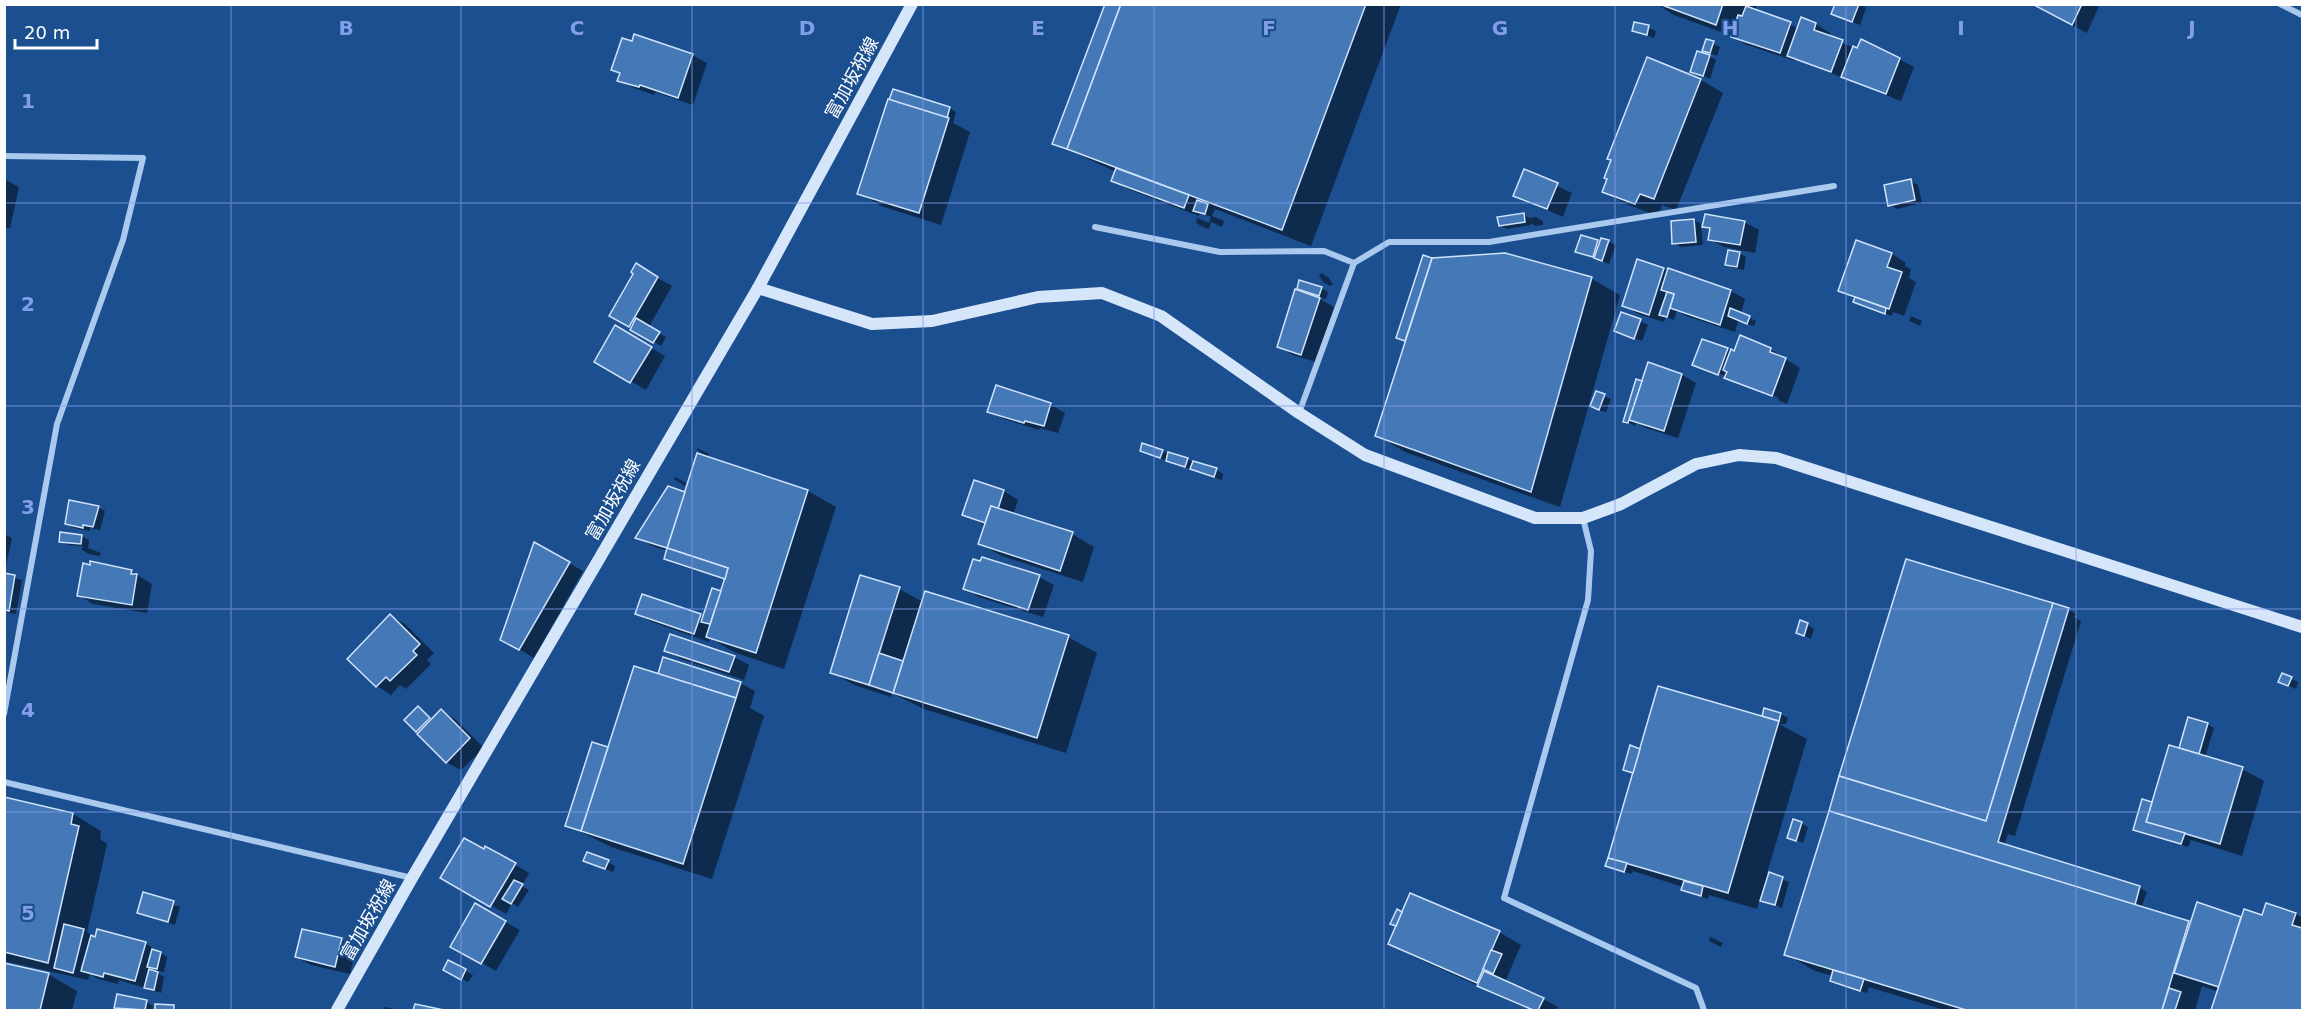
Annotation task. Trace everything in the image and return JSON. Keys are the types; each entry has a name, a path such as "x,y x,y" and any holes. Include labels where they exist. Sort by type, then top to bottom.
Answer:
{"street":[{"name":"富加坂祝線","path":"337,1011 412,878 758,288 912,4"},
{"path":"2280,4 2302,15"},
{"path":"4,156 143,158 123,240 57,424 4,714"},
{"path":"1299,412 1354,263 1389,242 1489,242 1834,186"},
{"path":"1095,227 1220,252 1324,251 1354,263"},
{"path":"758,288 872,324 932,321 1038,297 1102,293 1161,316 1365,455 1535,518 1583,518 1621,504 1696,464 1739,455 1776,458 2302,627"},
{"path":"1583,518 1591,551 1588,600 1504,898 1696,988 1704,1011"},
{"path":"4,782 412,878"}],"building":[{"path":"1105,4 1121,4 1067,149 1052,144"},
{"path":"1121,4 1366,4 1282,230 1067,149"},
{"path":"1659,4 1723,4 1716,25"},
{"path":"1835,4 1859,4 1852,22 1831,14"},
{"path":"2032,4 2082,4 2072,25"},
{"path":"1746,6 1791,22 1780,53 1731,37 1738,15 1742,16"},
{"path":"1801,17 1816,23 1814,30 1843,40 1831,72 1787,56"},
{"path":"1634,22 1649,25 1647,35 1632,31"},
{"path":"634,34 693,54 678,98 640,85 639,87 617,81 620,73 611,70 622,38 632,41"},
{"path":"1706,39 1714,41 1710,53 1702,51"},
{"path":"1861,39 1900,58 1886,94 1841,77 1853,46 1857,48"},
{"path":"1697,51 1710,55 1703,76 1690,72"},
{"path":"1647,57 1701,79 1654,199 1640,194 1635,204 1602,192 1607,179 1604,178 1611,160 1607,159"},
{"path":"893,89 950,107 947,118 889,100"},
{"path":"888,99 949,118 919,213 857,194"},
{"path":"1116,168 1189,195 1184,208 1111,181"},
{"path":"1524,169 1558,183 1547,209 1513,196"},
{"path":"1911,179 1915,200 1888,206 1884,185"},
{"path":"1197,200 1208,204 1205,214 1193,211"},
{"path":"1524,213 1525,222 1499,226 1497,217"},
{"path":"1705,214 1745,221 1740,245 1708,240 1710,228 1702,227"},
{"path":"1694,219 1696,242 1672,244 1671,221"},
{"path":"1581,235 1598,240 1593,257 1575,252"},
{"path":"1601,238 1609,240 1602,261 1594,258"},
{"path":"1856,240 1892,253 1887,267 1902,272 1889,309 1838,291"},
{"path":"1728,250 1740,252 1737,267 1725,265"},
{"path":"1505,253 1592,277 1531,492 1375,436 1432,258"},
{"path":"1423,255 1432,258 1405,341 1396,338"},
{"path":"1637,259 1664,268 1649,315 1622,306"},
{"path":"636,263 658,277 629,327 609,316 633,274 631,272"},
{"path":"1668,268 1731,290 1720,325 1670,308 1674,294 1661,290"},
{"path":"1299,280 1322,287 1319,296 1297,289"},
{"path":"1295,289 1320,298 1301,355 1277,347"},
{"path":"1667,292 1674,294 1667,317 1659,315"},
{"path":"1855,297 1886,308 1885,314 1853,302"},
{"path":"1730,308 1750,316 1747,324 1728,316"},
{"path":"1621,312 1641,319 1634,339 1614,331"},
{"path":"636,318 660,332 653,343 630,330"},
{"path":"615,325 652,347 630,383 594,362"},
{"path":"1740,335 1771,348 1770,352 1786,358 1772,396 1724,378 1727,372 1723,370 1731,349 1734,351"},
{"path":"1702,339 1728,348 1718,375 1692,365"},
{"path":"1648,362 1682,374 1664,431 1629,420"},
{"path":"1636,379 1642,381 1628,423 1623,422"},
{"path":"996,385 1051,403 1044,426 1025,421 1024,423 987,412"},
{"path":"1596,391 1605,394 1599,410 1590,406"},
{"path":"1142,443 1163,450 1160,458 1140,451"},
{"path":"1168,452 1188,458 1185,467 1166,461"},
{"path":"697,453 808,490 756,653 706,637 728,568 667,548"},
{"path":"1193,461 1217,468 1214,477 1190,469"},
{"path":"974,480 1004,490 998,509 991,506 985,523 962,515"},
{"path":"668,486 685,492 667,548 635,538"},
{"path":"69,500 99,506 93,527 83,525 83,528 65,524"},
{"path":"991,506 1073,532 1060,571 978,544"},
{"path":"60,532 82,535 81,544 59,542"},
{"path":"534,542 570,562 519,650 500,640"},
{"path":"667,548 728,568 725,579 664,559"},
{"path":"982,557 1040,575 1028,610 963,589 973,559 980,561"},
{"path":"1906,559 2053,603 1986,821 1839,776"},
{"path":"90,561 132,570 131,574 137,574 132,605 77,596 83,563 90,565"},
{"path":"4,573 15,575 9,611 4,610"},
{"path":"860,575 900,587 869,685 830,673"},
{"path":"712,588 721,591 710,624 701,622"},
{"path":"925,591 1069,635 1037,738 893,693"},
{"path":"642,594 701,614 694,634 635,614"},
{"path":"2053,603 2069,608 1998,842 2140,886 2135,905 1829,811 1839,776 1986,821"},
{"path":"390,614 420,644 413,651 417,655 390,681 386,677 376,687 347,659"},
{"path":"1800,620 1808,623 1804,636 1796,633"},
{"path":"670,634 735,656 729,672 664,651"},
{"path":"879,653 903,661 893,693 869,685"},
{"path":"663,657 741,682 736,698 658,674"},
{"path":"634,666 736,698 683,864 581,831"},
{"path":"2282,673 2292,677 2288,686 2278,682"},
{"path":"1658,686 1779,721 1728,893 1608,858"},
{"path":"418,706 430,718 416,732 404,720"},
{"path":"1764,708 1781,713 1779,721 1762,716"},
{"path":"441,709 470,738 446,763 417,734"},
{"path":"2188,717 2208,723 2199,754 2179,748"},
{"path":"592,742 608,747 581,831 565,826"},
{"path":"1630,745 1640,749 1633,773 1623,770"},
{"path":"2169,745 2243,767 2220,844 2146,822"},
{"path":"4,797 73,813 71,824 79,826 48,963 4,952"},
{"path":"2142,799 2152,802 2146,822 2185,833 2181,844 2133,830"},
{"path":"1829,811 2189,921 2162,1010 1966,1010 1784,955"},
{"path":"1793,819 1802,822 1796,841 1787,838"},
{"path":"464,838 484,849 485,846 516,863 490,907 440,878"},
{"path":"587,852 609,860 605,869 583,861"},
{"path":"1608,858 1627,863 1624,872 1605,866"},
{"path":"1769,872 1783,877 1775,905 1760,901"},
{"path":"514,880 523,884 511,904 502,899"},
{"path":"1684,881 1703,886 1701,896 1681,890"},
{"path":"143,892 174,901 168,922 137,913"},
{"path":"1410,893 1500,931 1477,983 1388,944"},
{"path":"2197,902 2241,917 2219,987 2174,973"},
{"path":"475,903 506,921 481,964 450,947"},
{"path":"2266,903 2296,913 2292,925 2302,928 2302,1010 2211,1010 2244,909 2262,915"},
{"path":"1397,909 1402,912 1396,926 1390,924"},
{"path":"64,924 84,929 73,973 54,968"},
{"path":"97,929 146,942 135,981 104,973 103,977 81,971 91,935 95,937"},
{"path":"302,929 342,938 335,967 295,957"},
{"path":"152,949 161,952 157,969 147,967"},
{"path":"1491,950 1502,954 1493,974 1483,969"},
{"path":"448,960 466,969 461,980 443,970"},
{"path":"4,963 49,973 40,1010 4,1010"},
{"path":"149,969 158,972 154,990 144,988"},
{"path":"1833,970 1864,979 1860,991 1830,981"},
{"path":"1484,971 1544,998 1538,1010 1533,1010 1477,986"},
{"path":"2169,988 2181,992 2175,1010 2162,1010"},
{"path":"117,994 147,1000 145,1010 114,1008"},
{"path":"155,1004 174,1005 174,1010 155,1010"},
{"path":"415,1004 444,1010 413,1010"}]}
